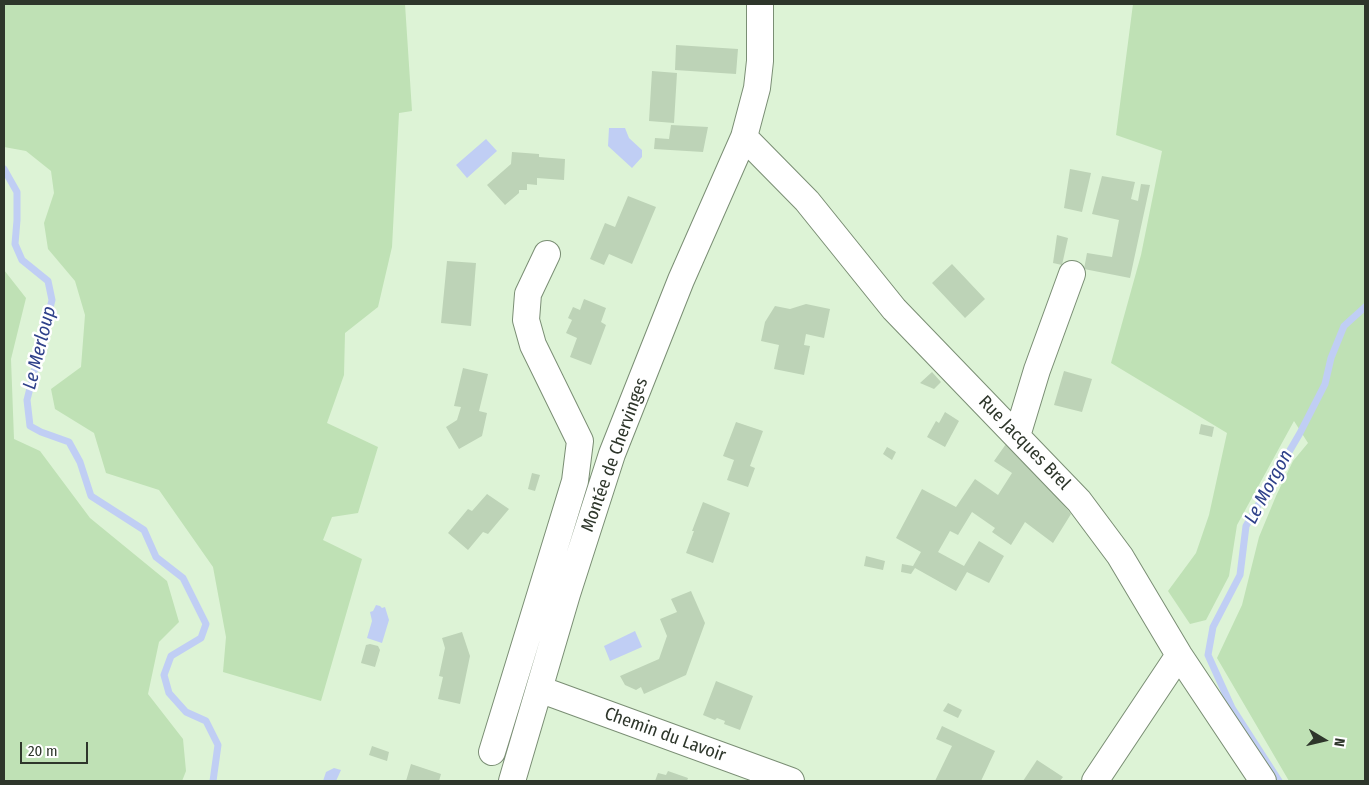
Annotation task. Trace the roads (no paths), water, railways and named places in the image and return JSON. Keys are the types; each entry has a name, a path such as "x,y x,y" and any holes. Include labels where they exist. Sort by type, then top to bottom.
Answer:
{"street":[{"name":"Montée de Chervinges","path":"512,781 567,594 612,454 682,280 744,137 757,88 760,61 760,4"},
{"name":"Rue Jacques Brel","path":"744,137 807,201 894,309 1079,500 1120,556 1179,655 1263,781"},
{"path":"492,752 575,481 580,441 533,345 526,320 528,294 547,254"},
{"path":"1017,436 1037,370 1072,274"},
{"path":"542,587 567,594"},
{"path":"1095,781 1179,655"},
{"name":"Chemin du Lavoir","path":"539,689 791,781"}],"water":[{"path":"609,128 625,128 629,138 642,150 642,157 632,168 608,146"},
{"path":"486,139 497,151 467,178 456,165"},
{"path":"376,605 382,608 385,607 389,620 382,643 367,638 372,621 370,612 373,611"},
{"path":"635,631 642,647 610,661 604,646"},
{"path":"334,768 341,770 336,781 323,781 326,772"}],"waterway":[{"name":"Le Merloup","path":"4,169 17,192 15,244 22,260 48,281 52,300 27,400 30,426 69,442 80,462 91,496 144,530 156,557 183,578 206,624 201,638 171,656 164,675 169,693 186,712 206,721 218,745 213,781"},
{"name":"Le Morgon","path":"1279,781 1232,708 1208,655 1213,627 1240,575 1246,526 1300,433 1325,384 1331,358 1344,326 1365,307"}]}
